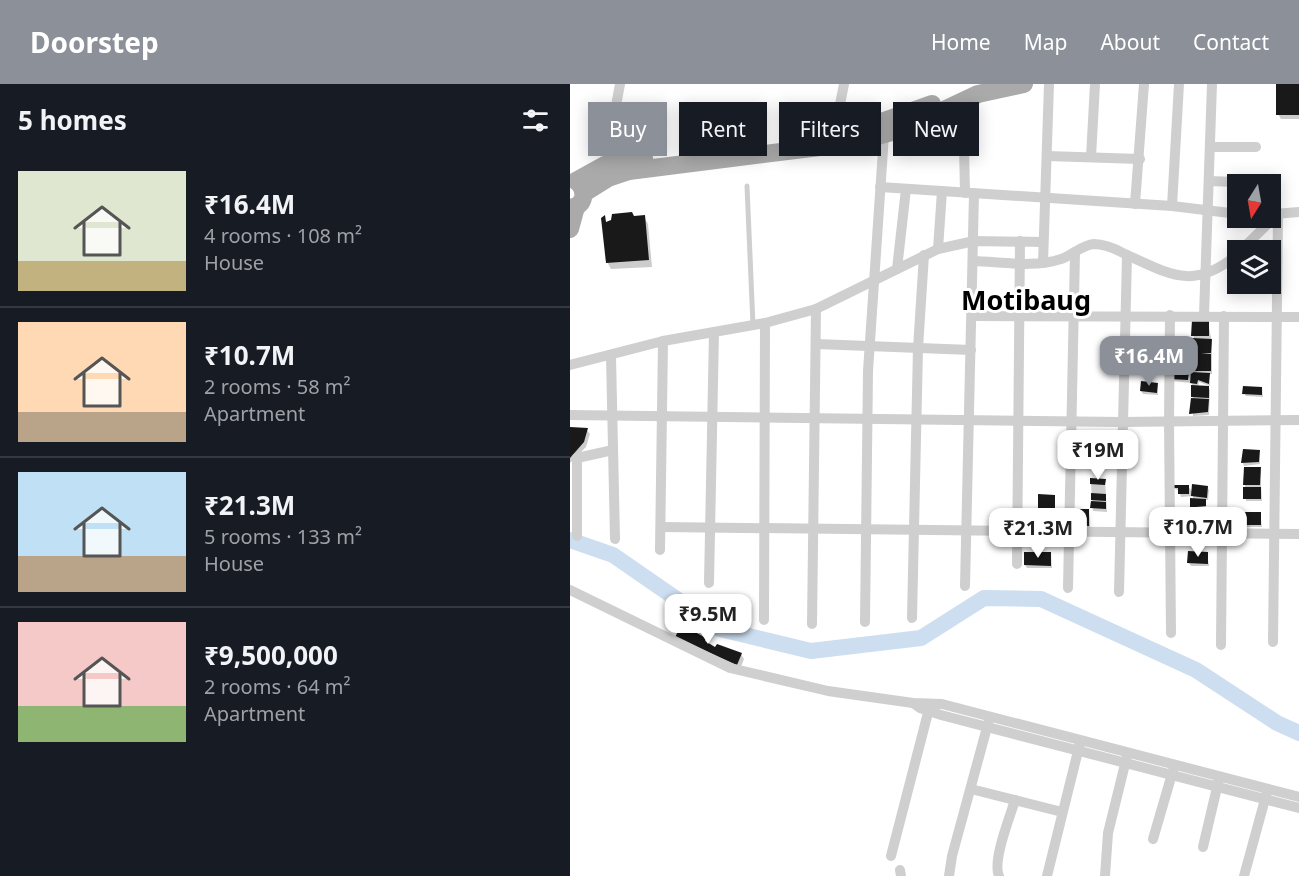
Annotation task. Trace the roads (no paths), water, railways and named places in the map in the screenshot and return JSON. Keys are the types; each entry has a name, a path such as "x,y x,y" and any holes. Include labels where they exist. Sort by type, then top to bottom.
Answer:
{"main road":[{"path":"881,122 976,89 1024,84"},
{"path":"579,192 638,170 852,142 885,135 920,122 976,89"},
{"path":"570,229 579,192 605,165 634,159 779,142"}],"street":[{"path":"605,165 620,84"},
{"path":"840,102 844,84"},
{"path":"1042,263 1050,84"},
{"path":"1090,158 1095,84"},
{"path":"1135,204 1144,84"},
{"path":"1172,206 1179,84"},
{"path":"1204,315 1212,84"},
{"path":"965,586 974,261 970,193 976,89"},
{"path":"865,622 869,345 885,135"},
{"path":"1211,147 1256,147"},
{"path":"1047,156 1140,159"},
{"path":"1209,181 1227,182"},
{"path":"880,188 1172,206 1227,213"},
{"path":"897,270 906,189"},
{"path":"938,249 942,191"},
{"path":"1281,213 1299,212"},
{"path":"1250,240 1261,228"},
{"path":"1273,642 1277,420 1274,228"},
{"path":"570,365 663,341 765,324 816,309 938,249 974,241 1043,242"},
{"path":"1017,564 1020,241"},
{"path":"974,261 1042,263 1096,244 1177,276 1206,275 1227,261"},
{"path":"1068,588 1075,252"},
{"path":"912,618 918,348 924,255"},
{"path":"1119,591 1127,255"},
{"path":"812,624 816,309"},
{"path":"1170,315 1171,633"},
{"path":"972,316 1299,317"},
{"path":"1221,645 1224,316"},
{"path":"764,620 765,324"},
{"path":"709,583 714,332"},
{"path":"660,550 663,341"},
{"path":"816,344 971,350"},
{"path":"611,356 615,539"},
{"path":"570,415 815,420 970,418 1169,422 1299,420"},
{"path":"577,536 577,458 613,450"},
{"path":"661,527 1299,534"},
{"path":"570,590 730,668 828,691 913,703 988,721 1266,794 1299,808"},
{"path":"891,856 929,707"},
{"path":"949,876 952,856 988,721"},
{"path":"1047,876 1080,744"},
{"path":"1105,876 1106,845 1127,757"},
{"path":"1153,839 1173,769"},
{"path":"1203,848 1218,781"},
{"path":"970,789 1062,812"},
{"path":"1266,794 1299,797"},
{"path":"1244,876 1266,794"},
{"path":"999,876 996,870 1015,800"}],"lane":[{"path":"747,186 753,325"}],"waterway":[{"path":"570,540 613,555 720,629 811,651 921,638 984,598 1041,599 1196,670 1277,723 1299,733"}],"district":[{"name":"Motibaug","path":"1026,301"}]}
